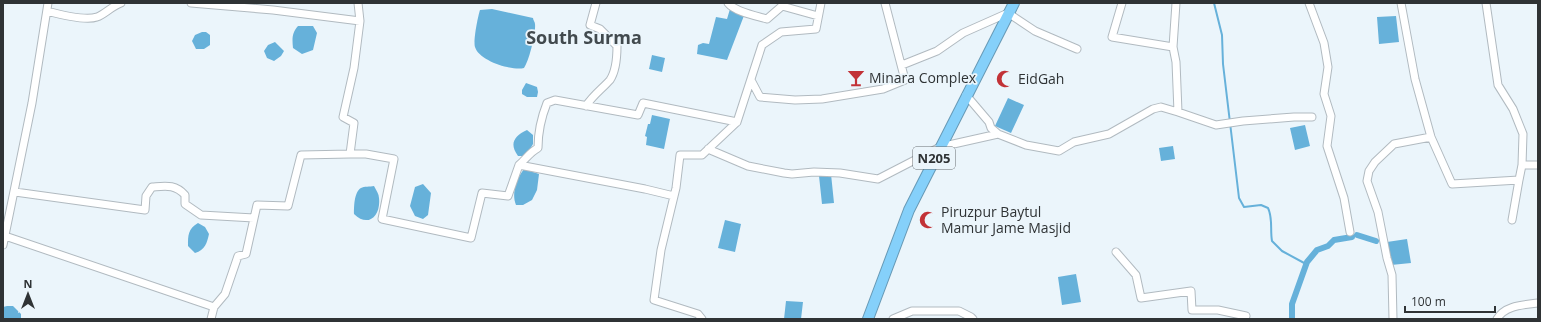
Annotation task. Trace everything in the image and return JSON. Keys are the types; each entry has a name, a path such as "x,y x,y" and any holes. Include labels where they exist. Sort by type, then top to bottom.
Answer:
{"highway":[{"name":"N205","path":"868,319 909,210 1014,3"}],"street":[{"path":"3,245 32,103 48,3"},
{"path":"46,11 71,16 97,17 121,3"},
{"path":"192,3 273,10 360,21"},
{"path":"350,154 354,124 343,117 354,68 360,21 358,3"},
{"path":"586,106 592,97 610,79 615,67 617,56 617,46 600,29 590,25 596,3"},
{"path":"728,3 731,6 749,14 767,19 782,6 818,16"},
{"path":"702,319 698,314 654,300 661,250 674,196 680,155 702,155 738,122 762,45 781,32 816,28 821,3"},
{"path":"751,80 760,97 795,100 822,99 883,89 905,80 885,3"},
{"path":"1122,3 1112,37 1173,48"},
{"path":"1176,3 1173,48 1176,62 1178,112"},
{"path":"1309,3 1324,43 1328,67 1324,94 1331,116 1327,146 1344,198 1350,232"},
{"path":"1401,3 1415,78 1431,137 1452,184 1519,180"},
{"path":"1486,3 1498,85 1513,110 1523,134 1522,165 1512,220"},
{"path":"902,65 937,51 963,33 1008,13 1035,31 1077,49"},
{"path":"966,95 989,122 991,128 998,134 1026,145 1059,151 1074,142 1109,134 1153,109 1161,107 1216,125 1234,122 1312,117"},
{"path":"211,319 214,307 225,294 238,256 246,254 257,205 288,206 301,155 366,154 394,159 382,219 471,238 482,193 508,196 519,165 531,151 538,148 538,134 546,103 555,100 638,115 643,103 738,122"},
{"path":"708,149 748,166 784,173 840,173 878,179 940,147 998,134"},
{"path":"1394,319 1392,275 1378,212 1367,181 1369,171 1375,162 1394,144 1431,137"},
{"path":"519,165 674,196"},
{"path":"1522,165 1538,165"},
{"path":"15,192 145,210 146,196 152,187 172,186 180,189 185,195 185,204 201,214 254,218"},
{"path":"5,236 214,307"},
{"path":"1116,252 1136,275 1141,298 1192,291 1192,310 1218,310 1246,316 1245,319"},
{"path":"1497,319 1500,314 1513,307 1538,303"},
{"path":"893,319 912,311 959,311 971,316 973,319"}],"water":[{"path":"492,9 533,18 535,28 533,40 524,68 512,68 489,61 478,52 475,47 475,34 480,10"},
{"path":"730,9 745,13 727,60 697,54 698,45 703,43 709,44 716,17 727,19"},
{"path":"1396,16 1399,42 1379,44 1377,17"},
{"path":"298,26 313,26 317,33 313,50 302,54 293,48 293,36"},
{"path":"206,32 210,35 210,45 204,49 196,49 192,41 195,35"},
{"path":"275,42 284,51 281,56 274,61 267,58 264,51 268,45"},
{"path":"652,55 665,58 662,72 649,69"},
{"path":"526,83 537,87 537,97 527,97 522,94 522,90"},
{"path":"1008,98 1024,105 1011,133 995,126"},
{"path":"652,115 670,119 664,149 646,145 647,137 645,136"},
{"path":"1305,125 1310,146 1295,150 1290,128"},
{"path":"527,130 533,135 533,144 526,156 518,156 515,152 513,144 514,141 519,135"},
{"path":"1173,146 1175,159 1161,161 1159,148"},
{"path":"524,169 539,174 537,190 532,200 523,205 516,205 514,191 519,177"},
{"path":"831,174 834,203 822,204 819,176"},
{"path":"423,184 431,193 428,215 423,219 415,216 410,206 415,187"},
{"path":"374,186 379,196 378,210 376,215 372,218 369,220 364,220 354,214 356,196 361,188"},
{"path":"725,220 741,224 735,252 718,248"},
{"path":"198,223 205,227 209,234 205,246 195,253 188,246 188,239 190,230"},
{"path":"1407,239 1411,263 1391,265 1387,242"},
{"path":"1076,274 1081,302 1062,305 1058,277"},
{"path":"786,301 803,302 801,319 784,319"},
{"path":"13,306 21,314 21,319 3,319 3,307"}],"waterway":[{"path":"1214,3 1222,35 1223,64 1239,198 1244,207 1261,205 1268,208 1270,212 1272,241 1282,251 1306,264"},
{"path":"1357,235 1376,241"},
{"path":"1292,319 1292,304 1307,262 1317,250 1328,246 1334,240 1352,237"}],"place":[{"name":"Minara Complex","path":"856,78"},
{"name":"EidGah","path":"1005,79"},
{"name":"Piruzpur Baytul Mamur Jame Masjid","path":"928,220"}],"district":[{"name":"South Surma","path":"584,38"}]}
